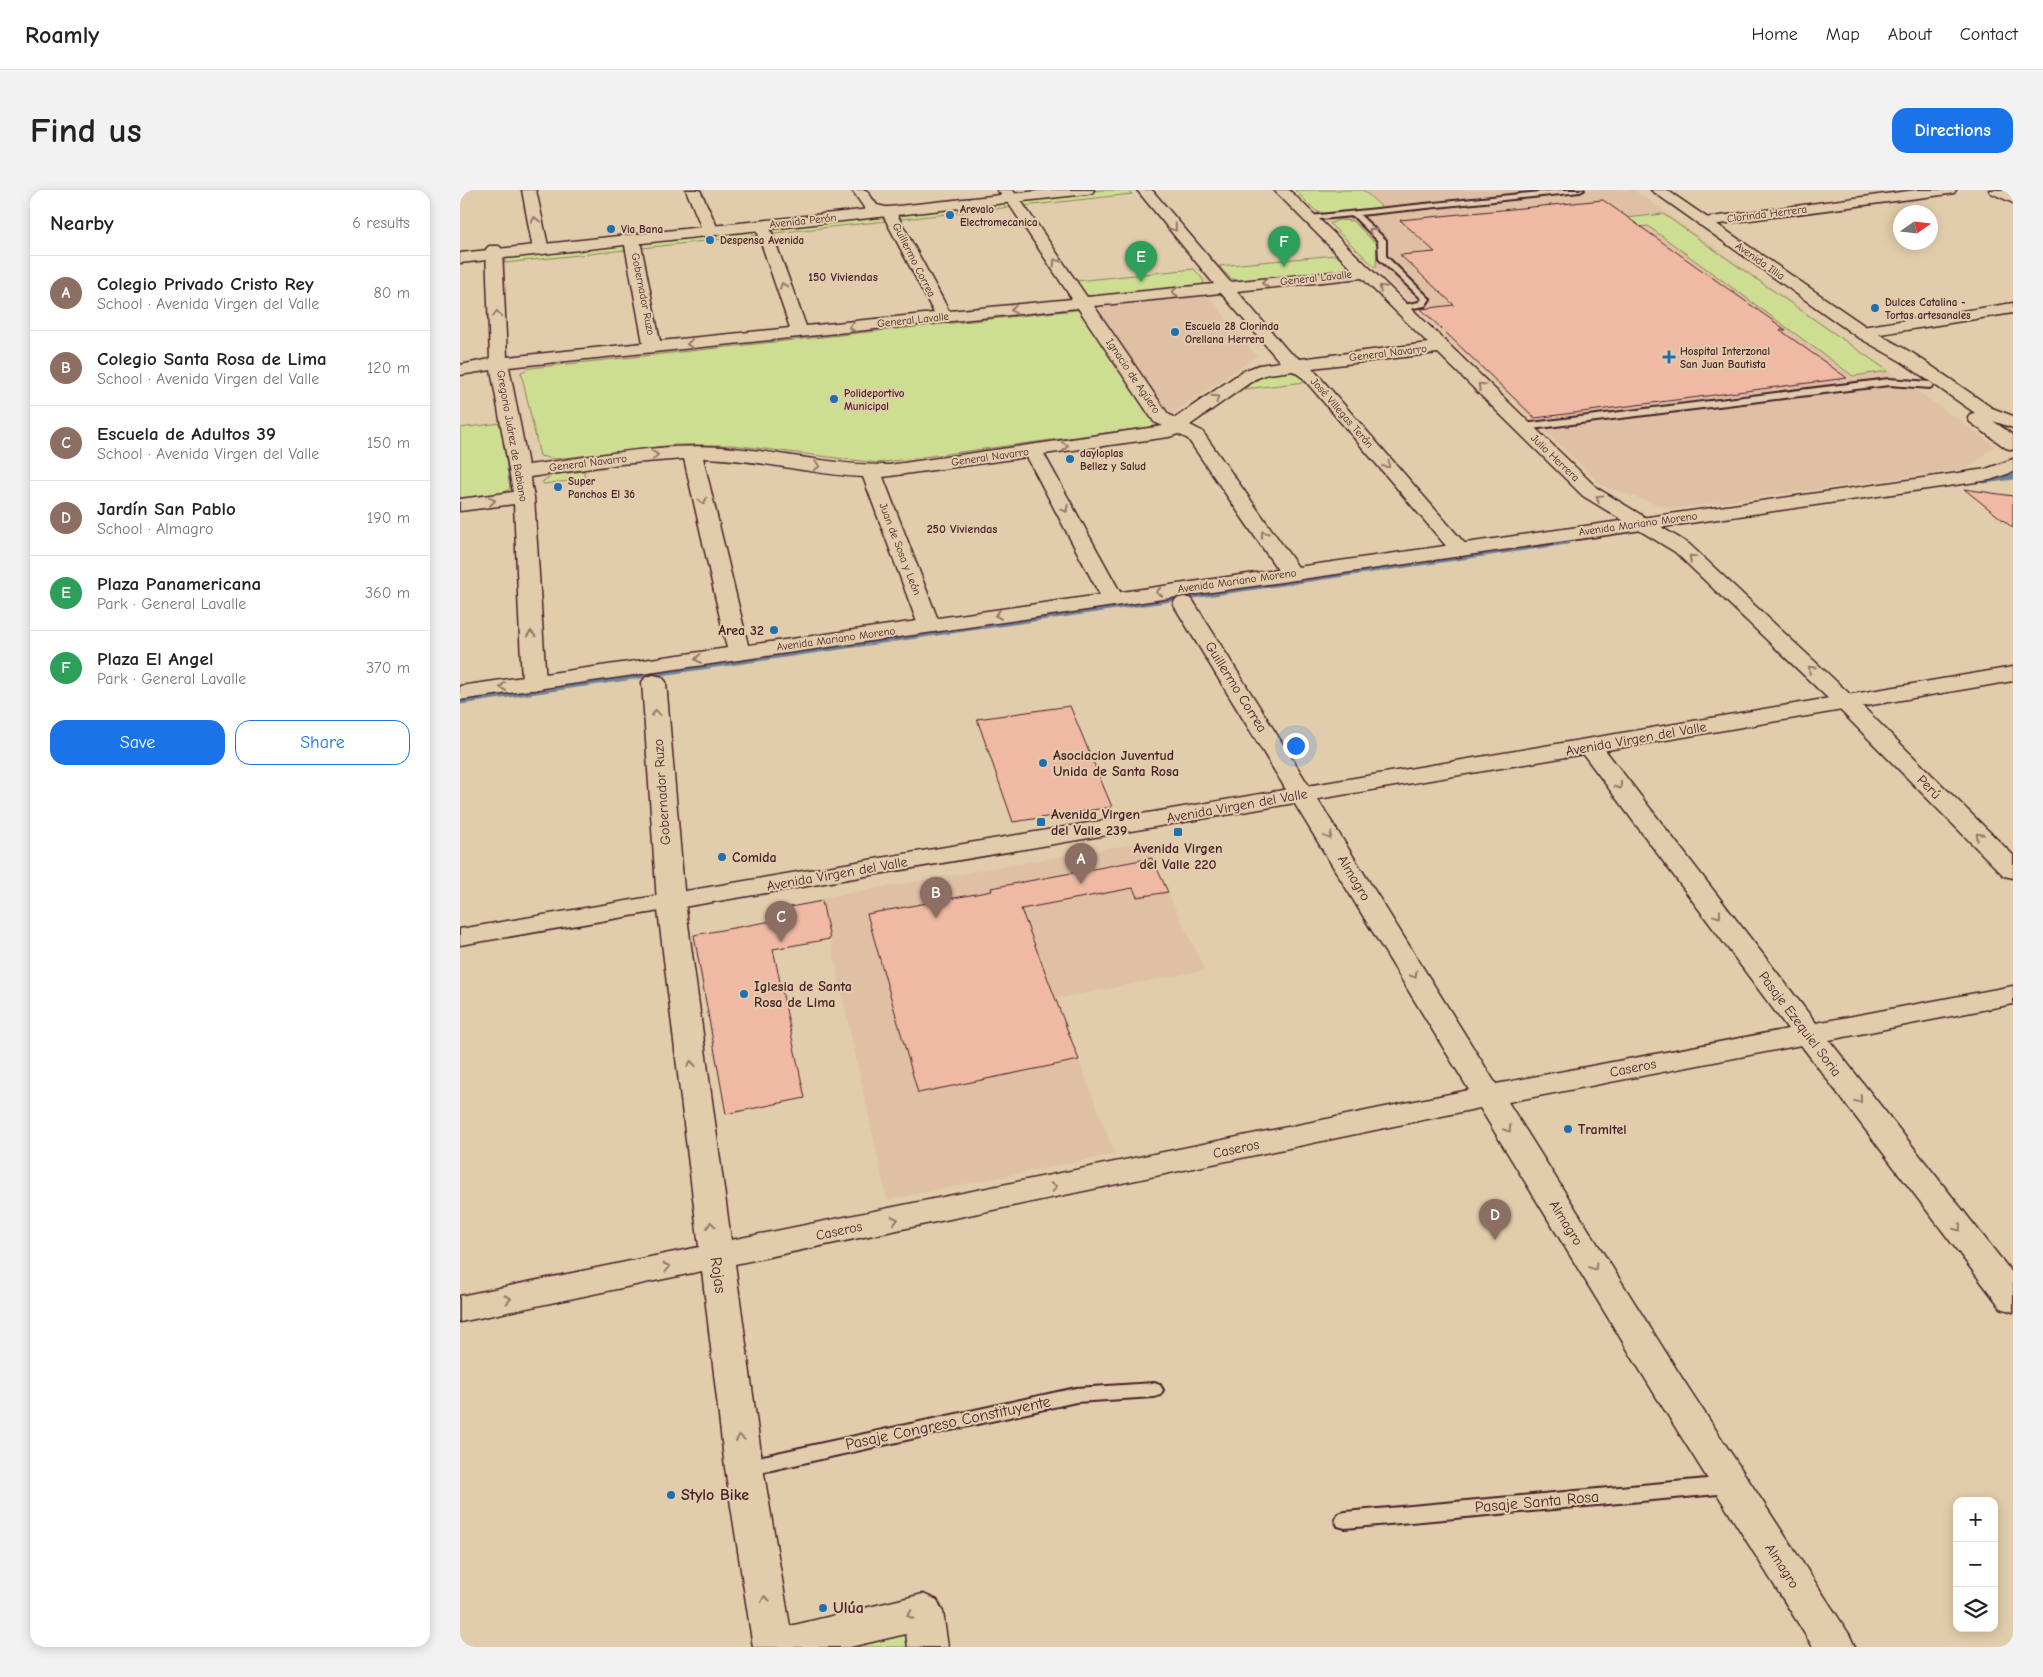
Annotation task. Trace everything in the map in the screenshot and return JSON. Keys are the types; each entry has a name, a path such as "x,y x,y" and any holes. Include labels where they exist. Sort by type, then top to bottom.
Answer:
{"street":[{"path":"529,190 541,247"},
{"path":"693,190 709,229"},
{"path":"859,190 872,209"},
{"name":"Avenida Perón","path":"460,258 495,252 1044,190"},
{"name":"Avenida Perón","path":"541,247 632,240 709,229 890,212 1008,194 1086,190"},
{"name":"José Villegas Terán","path":"1144,190 1282,355 1309,374 1460,550"},
{"name":"Julio Herrera","path":"1281,190 1590,492 1682,548 1846,703"},
{"name":"Avenida Illia","path":"1658,190 1862,332 1908,358 1986,412 2013,422"},
{"name":"Clorinda Herrera","path":"1704,222 1949,190"},
{"path":"1996,190 2013,199"},
{"name":"Ignacio de Agüero","path":"1008,194 1084,302 1161,418 1194,435 1292,574"},
{"name":"Guillermo Correa","path":"872,209 890,212 944,317"},
{"path":"762,225 800,332"},
{"name":"Gobernador Ruzo","path":"632,240 653,348"},
{"name":"Avenida Perón","path":"460,253 495,252"},
{"name":"Gregorio Juárez de Babiano","path":"495,252 499,363 524,497 534,683"},
{"name":"General Lavalle","path":"460,370 499,363 1366,273"},
{"path":"1862,332 2013,308"},
{"name":"Avenida Illia","path":"1862,332 1888,356 2013,444"},
{"name":"General Navarro","path":"520,472 668,453 721,453 871,472 1033,451 1169,431 1248,375 1265,369 1441,347"},
{"path":"1033,451 1113,599"},
{"path":"692,453 739,653"},
{"name":"Avenida Mariano Moreno","path":"460,693 1990,474 2013,465"},
{"name":"Juan de Sosa y León","path":"871,472 929,625"},
{"name":"Avenida Mariano Moreno","path":"460,710 2013,482"},
{"path":"460,505 524,497"},
{"name":"Guillermo Correa","path":"1184,604 1304,795"},
{"name":"Avenida Virgen del Valle","path":"460,937 2013,674"},
{"name":"Gobernador Ruzo","path":"654,682 671,902"},
{"name":"Perú","path":"1846,703 2013,870"},
{"name":"Pasaje Ezequiel Soria","path":"1590,747 1808,1034 2013,1299"},
{"name":"Almagro","path":"1304,795 1729,1485 1835,1647"},
{"name":"Rojas","path":"671,902 715,1257 744,1468 774,1647"},
{"name":"Caseros","path":"460,1309 1488,1096 2013,995"},
{"path":"774,1647 923,1612 928,1647"}],"lane":[{"path":"1310,218 1580,190"},
{"path":"1354,213 1382,240 1382,256 1426,299 1422,304 1401,308"},
{"path":"1523,427 1889,382 1930,385"},
{"name":"Pasaje Congreso Constituyente","path":"744,1468 1076,1395 1154,1390"},
{"name":"Pasaje Santa Rosa","path":"1345,1520 1729,1485"}],"shaded area":[{"name":"Hospital Interzonal San Juan Bautista","path":"1295,190 1634,190 1995,446 1966,469 1672,509 1602,486"},
{"name":"Escuela 28 Clorinda Orellana Herrera","path":"1202,296 1210,298 1257,356 1170,415 1096,308 1098,306"},
{"path":"1144,842 1205,970 1055,999 1115,1154 887,1200 821,898"}],"green space":[{"path":"1104,190 1127,190 1132,194 1023,206 1021,202 1028,198"},
{"path":"1295,190 1363,190 1383,208 1326,214 1316,211"},
{"path":"1004,202 1011,207 902,219 900,216 902,213"},
{"path":"1663,214 1888,371 1853,376 1648,226 1593,232 1581,223"},
{"path":"880,216 887,221 774,233 773,230 774,227"},
{"path":"1338,220 1353,221 1377,245 1376,268 1330,224"},
{"path":"753,230 759,235 642,248 641,244 643,242"},
{"path":"620,244 625,247 625,250 504,263 507,257"},
{"path":"1336,255 1349,270 1240,281 1230,278 1219,266"},
{"path":"1194,269 1204,281 1203,285 1095,297 1086,295 1076,281"},
{"name":"Polideportivo Municipal","path":"1082,310 1158,426 877,463 733,445 673,445 555,459 540,456 521,372 530,368"},
{"path":"1284,369 1294,371 1306,382 1244,389 1264,375"},
{"path":"501,423 510,489 495,496 460,500 460,428"},
{"path":"584,471 585,479 543,484 543,481 553,475"},
{"path":"907,1634 917,1647 855,1647"}],"building":[{"path":"1603,200 1786,330 1780,330 1847,378 1535,418 1421,309 1454,305 1400,255 1435,252 1400,220"},
{"path":"1964,489 2013,496 2013,528"},
{"name":"Asociacion Juventud Unida de Santa Rosa","path":"1070,706 1112,807 1013,822 977,719"},
{"path":"1152,858 1168,892 1137,897 1133,888 1021,909 1079,1060 918,1093 867,914 992,891 991,888"},
{"path":"822,901 830,939 773,949 805,1098 726,1114 694,935 783,919 780,909"}],"waterway":[{"path":"1984,480 2013,476"},
{"path":"460,701 1567,541"}],"place":[{"name":"Arevalo Electromecanica","path":"950,215"},
{"name":"Via Bana","path":"611,229"},
{"name":"Despensa Avenida","path":"710,240"},
{"name":"Plaza El Angel","path":"1284,267"},
{"name":"Plaza Panamericana","path":"1141,282"},
{"name":"Dulces Catalina - Tortas artesanales","path":"1875,308"},
{"name":"Escuela 28 Clorinda Orellana Herrera","path":"1175,332"},
{"name":"Hospital Interzonal San Juan Bautista","path":"1669,357"},
{"name":"Polideportivo Municipal","path":"834,399"},
{"name":"dayloplas Bellez y Salud","path":"1070,459"},
{"name":"Super Panchos El 36","path":"558,487"},
{"name":"Area 32","path":"774,630"},
{"name":"Asociacion Juventud Unida de Santa Rosa","path":"1043,763"},
{"name":"Avenida Virgen del Valle 239","path":"1041,822"},
{"name":"Avenida Virgen del Valle 220","path":"1178,832"},
{"name":"Comida","path":"722,857"},
{"name":"Colegio Privado Cristo Rey","path":"1081,884"},
{"name":"Colegio Santa Rosa de Lima","path":"936,918"},
{"name":"Escuela de Adultos 39","path":"781,942"},
{"name":"Iglesia de Santa Rosa de Lima","path":"744,994"},
{"name":"Tramitel","path":"1568,1129"},
{"name":"Jardín San Pablo","path":"1495,1240"},
{"name":"Stylo Bike","path":"671,1495"},
{"name":"Ulúa","path":"823,1608"}],"district":[{"name":"150 Viviendas","path":"843,277"},
{"name":"250 Viviendas","path":"962,529"}]}
